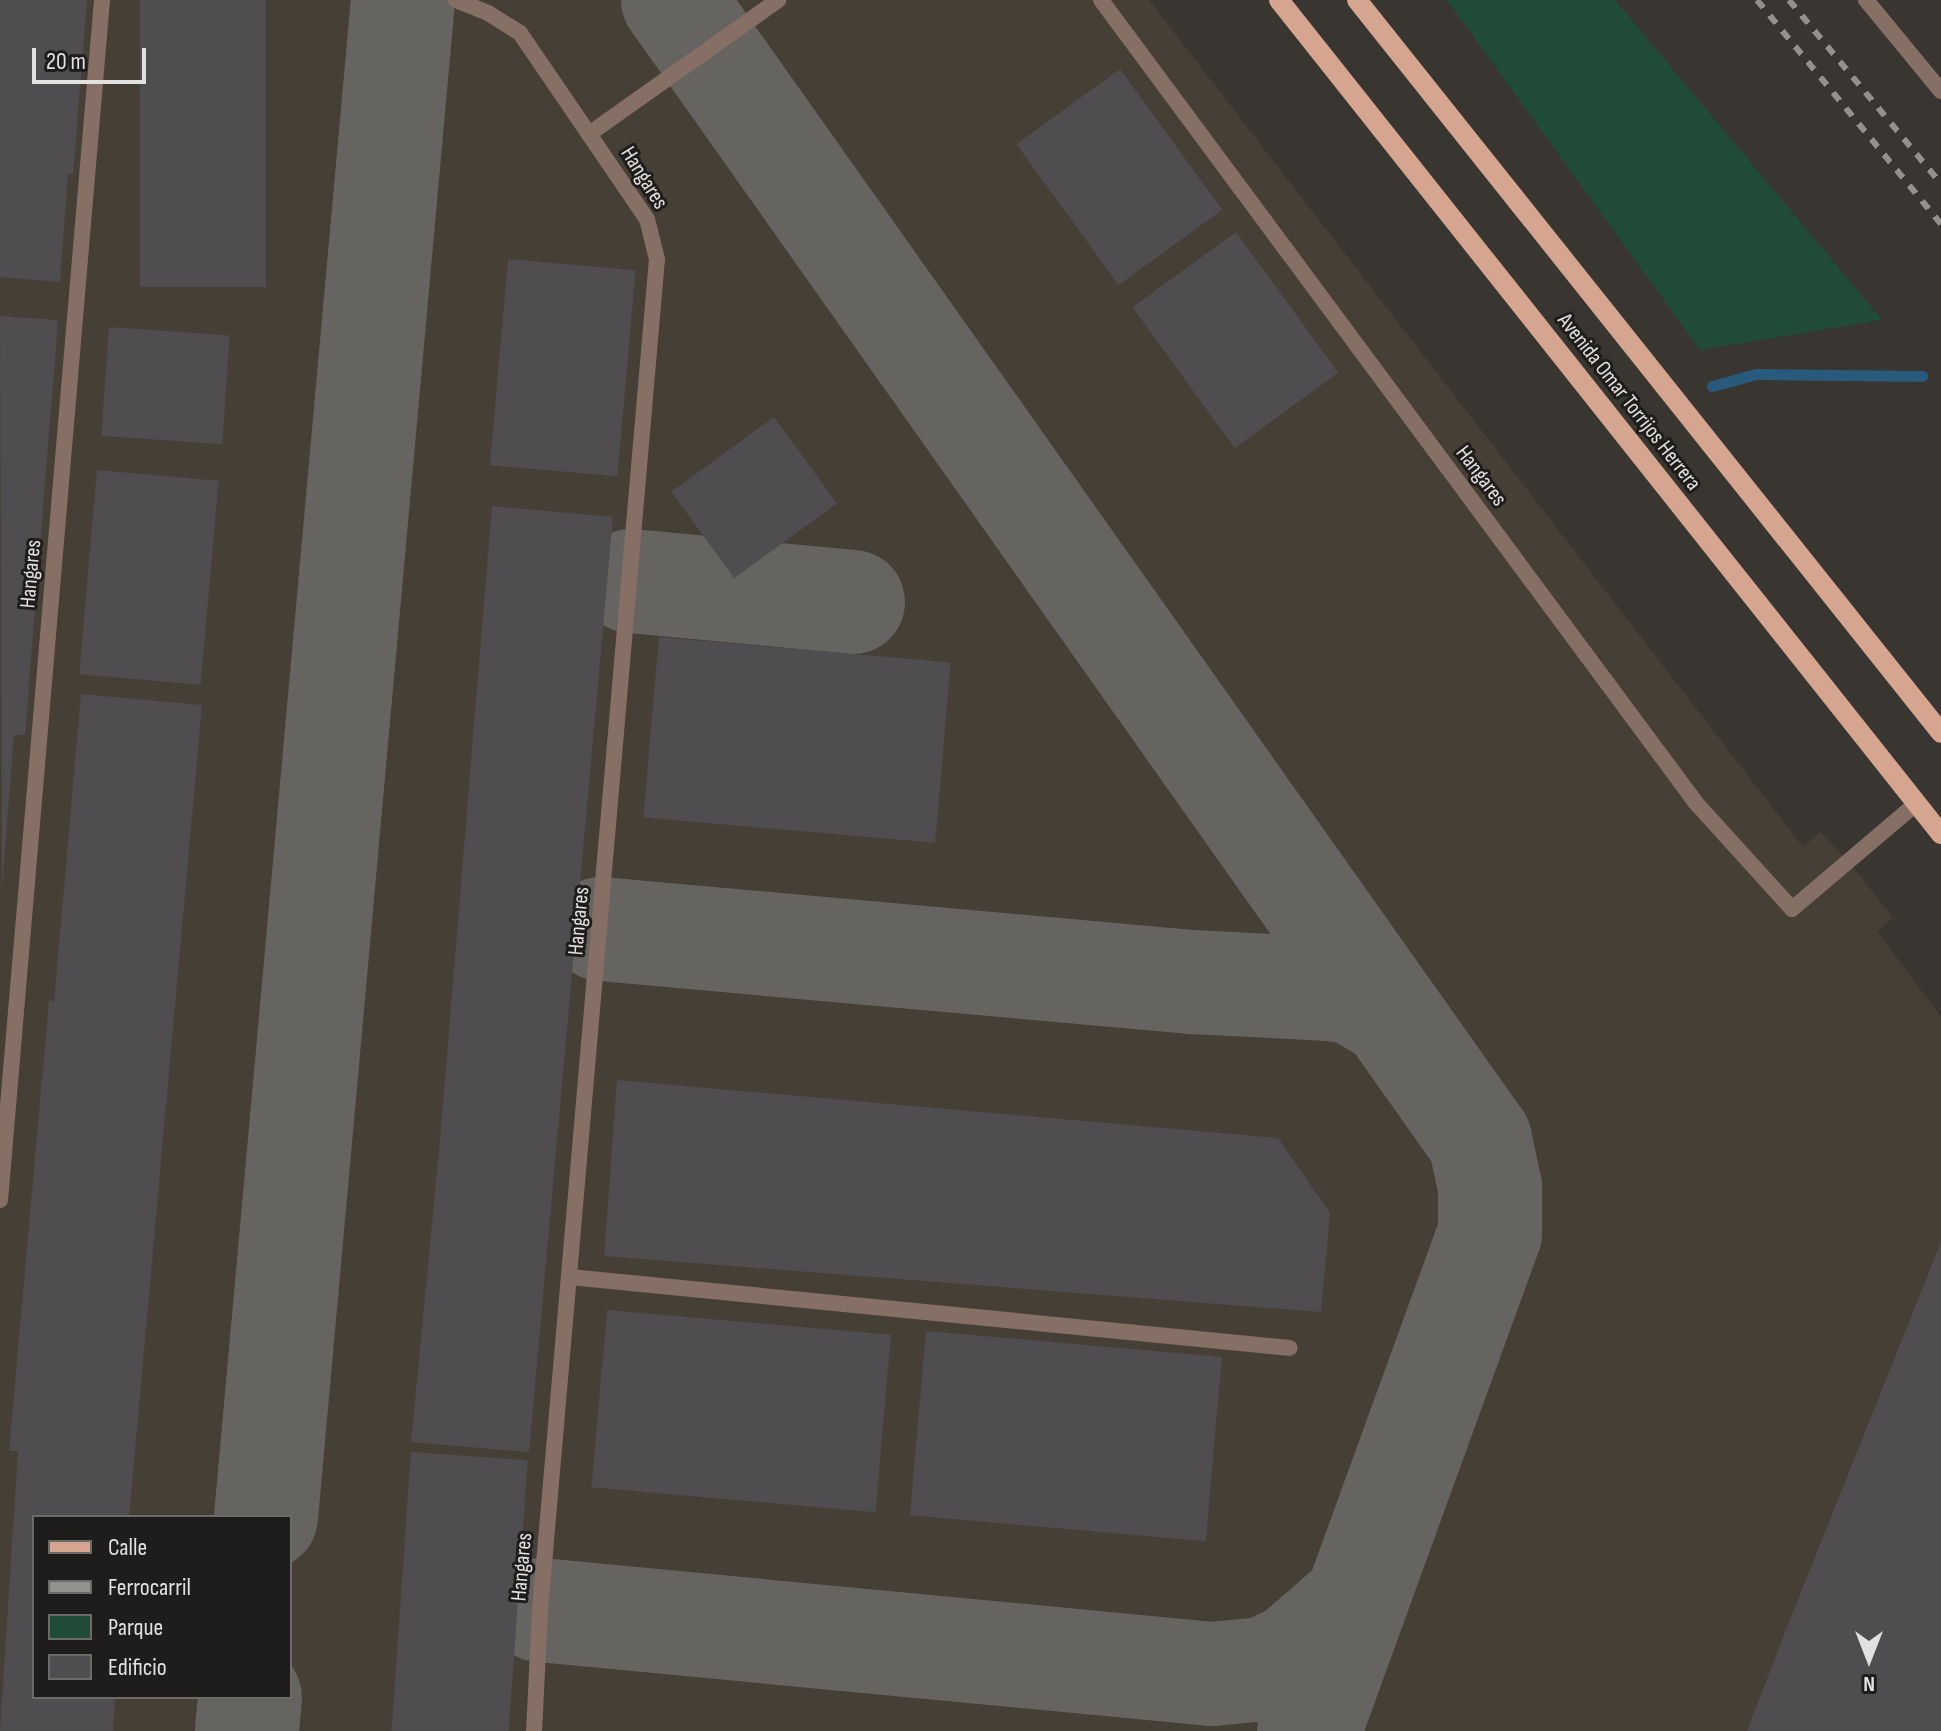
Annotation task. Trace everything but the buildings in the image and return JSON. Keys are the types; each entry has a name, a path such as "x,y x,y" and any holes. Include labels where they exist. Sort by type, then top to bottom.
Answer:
{"main road":[{"name":"Avenida Omar Torrijos Herrera","path":"1279,0 1941,834"},
{"name":"Avenida Omar Torrijos Herrera","path":"1357,0 1941,733"}],"lane":[{"name":"Hangares","path":"0,1200 102,0"},
{"name":"Hangares","path":"456,0 488,13 520,33 647,219 657,259 540,1610 534,1731"},
{"name":"Hangares","path":"589,134 778,0"},
{"name":"Hangares","path":"1101,0 1696,803 1792,909 1917,803"},
{"path":"1866,0 1941,91"},
{"path":"570,1277 1290,1348"}],"shaded area":[{"path":"0,0 1149,0 1803,847 1820,832 1849,862 1893,918 1877,931 1941,1017 1941,1731 0,1731"}],"green space":[{"path":"1447,0 1615,0 1882,320 1700,350"}],"waterway":[{"path":"1712,386 1756,374 1922,376"}],"taxiway":[{"path":"266,1515 403,0"},
{"path":"673,0 1480,1140 1490,1187 1490,1233 1309,1731"},
{"path":"631,581 853,602"},
{"path":"601,929 1192,982 1330,989 1355,993 1387,1012"},
{"path":"540,1610 1212,1674 1264,1669 1294,1655 1355,1602"},
{"path":"247,1731 250,1699"}],"railway":[{"path":"1757,0 1941,224"},
{"path":"1789,0 1941,184"}]}
